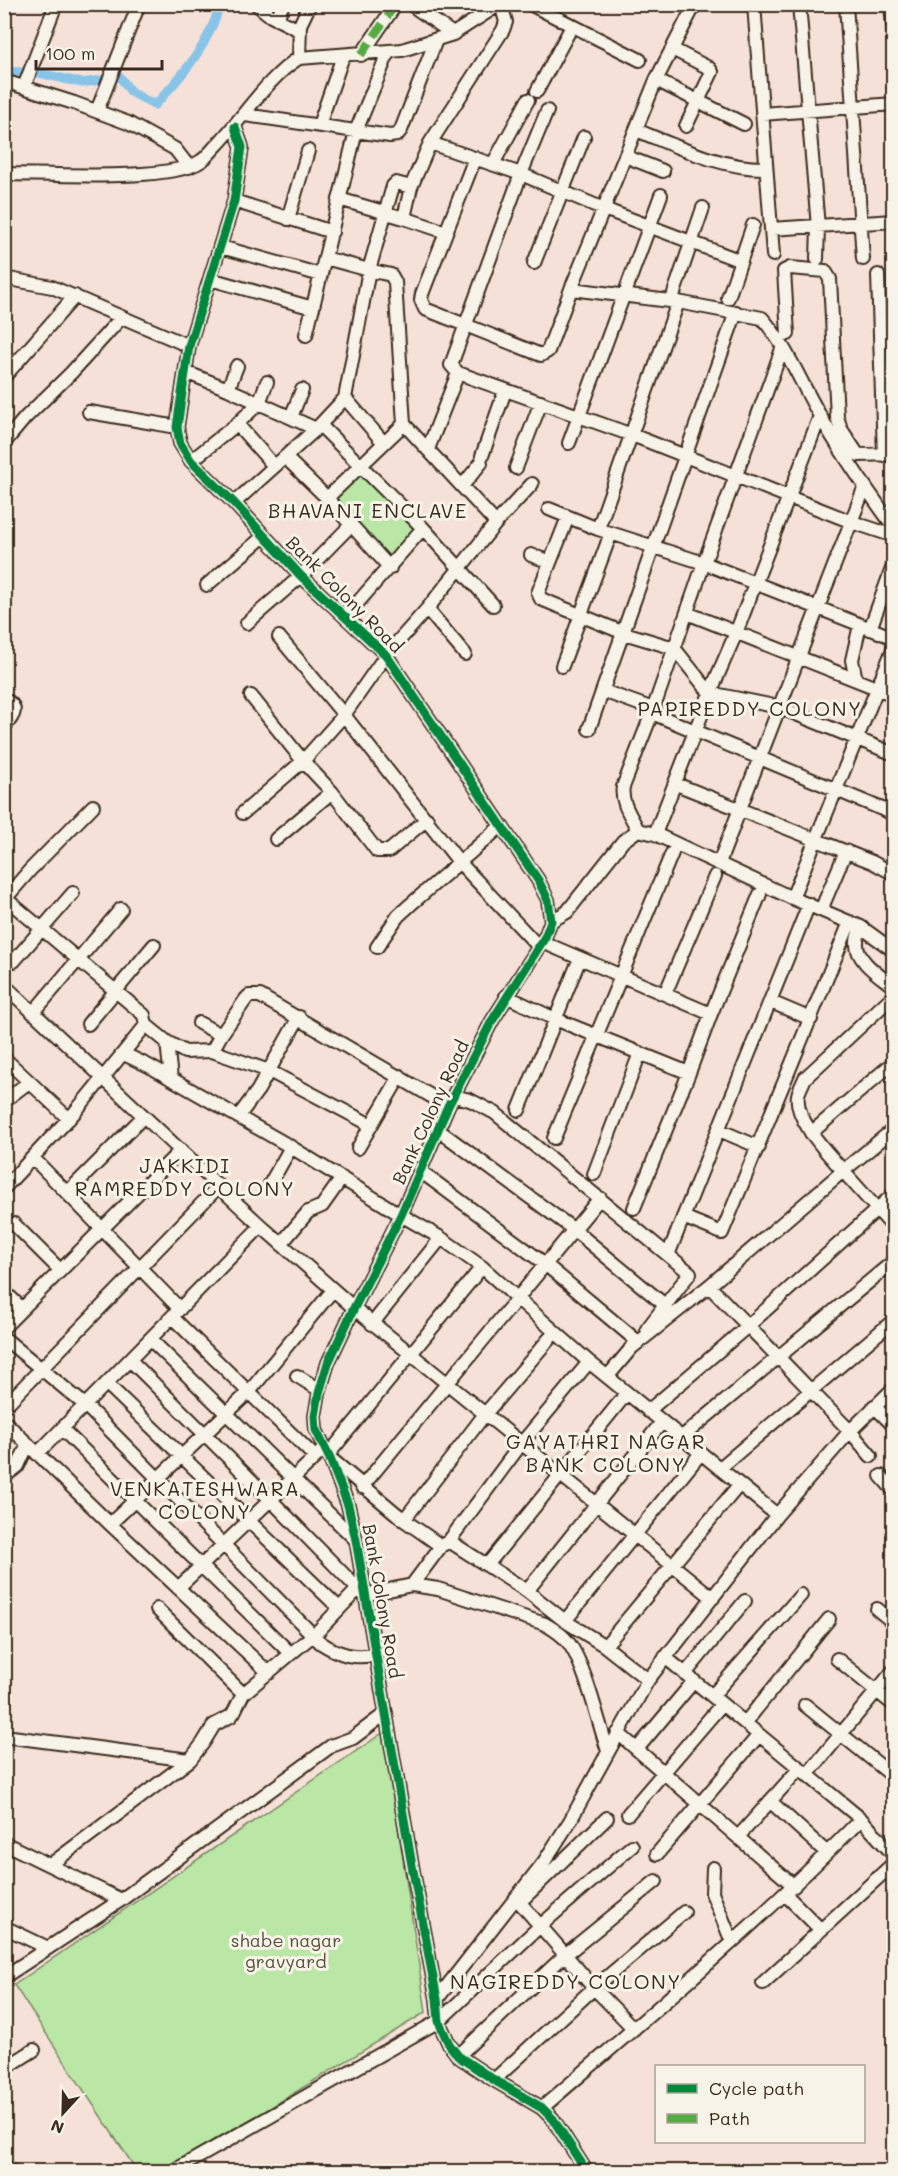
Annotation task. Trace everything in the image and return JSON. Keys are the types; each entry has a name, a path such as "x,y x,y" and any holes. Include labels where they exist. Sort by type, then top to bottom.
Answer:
{"street":[{"path":"24,87 56,4"},
{"path":"97,111 139,4"},
{"path":"256,4 299,30"},
{"path":"278,19 283,4"},
{"path":"299,58 299,30 310,4"},
{"path":"361,55 396,4"},
{"path":"4,174 129,174 167,172 189,167 202,161 235,127 286,66 299,58 388,52 453,34 500,4 506,22 503,30 430,143 411,187 404,218"},
{"path":"530,4 640,60"},
{"path":"754,4 773,255"},
{"path":"799,4 818,227 817,259"},
{"path":"846,4 863,259"},
{"path":"891,4 894,38"},
{"path":"475,158 421,300 425,309 541,355 548,351 656,80 691,6"},
{"path":"417,7 453,34"},
{"path":"493,164 572,26"},
{"path":"245,115 390,136 397,135 401,130 436,39"},
{"path":"672,49 709,68 712,72 686,126"},
{"path":"306,335 356,131 388,52"},
{"path":"319,125 343,56"},
{"path":"656,80 744,124"},
{"path":"4,81 128,123 175,150 189,167"},
{"path":"762,114 894,104"},
{"path":"547,111 521,174 451,365 458,373 632,435 789,495 852,522 894,536"},
{"name":"Bank Colony Road","path":"235,127 242,147 234,201 189,346 177,427 180,443 191,461 234,503 301,576 386,655 500,827 538,880 548,900 551,921 541,944 506,996 451,1101 401,1215 328,1363 320,1390 315,1425 348,1505 357,1540 361,1592 376,1654 439,2021 449,2044 458,2056 542,2108 553,2119 587,2172"},
{"path":"636,130 721,161 753,168 766,168"},
{"path":"534,263 584,137"},
{"path":"430,143 521,174 603,209 741,261"},
{"path":"288,219 308,151"},
{"path":"625,156 663,171"},
{"path":"234,503 318,427 345,398 369,270 384,212 396,183 411,187"},
{"path":"569,443 662,195"},
{"path":"339,199 446,232"},
{"path":"234,201 332,232"},
{"path":"598,528 632,435 703,208"},
{"path":"771,229 894,221"},
{"path":"728,298 753,225"},
{"path":"221,247 321,275"},
{"path":"325,258 391,275 395,282 404,424 496,523"},
{"path":"788,334 784,271 790,268 825,271 830,279 838,423 854,452 858,455 889,454 878,275"},
{"path":"4,278 52,287 189,346"},
{"path":"210,279 313,308"},
{"path":"571,289 676,298 762,318 820,416 894,526"},
{"path":"4,377 75,296"},
{"path":"590,729 736,312"},
{"path":"4,443 121,318"},
{"path":"638,831 621,794 653,711 782,349"},
{"path":"228,389 237,366"},
{"path":"185,372 318,427 361,465 423,528 493,605"},
{"path":"428,449 458,373"},
{"path":"191,461 260,403 267,382"},
{"path":"291,417 302,390"},
{"path":"463,485 482,459 505,390"},
{"path":"345,398 384,443"},
{"path":"516,468 541,402"},
{"path":"90,412 177,427"},
{"path":"656,834 820,416"},
{"path":"237,424 274,465"},
{"path":"327,498 404,424"},
{"path":"285,457 327,498 390,568"},
{"path":"243,813 303,761 344,715 386,655 427,609 496,523 532,484"},
{"path":"719,863 865,486"},
{"path":"549,509 611,533 704,563 894,638"},
{"path":"568,517 538,596 624,633 674,648 710,693 779,707 894,754"},
{"path":"247,623 301,576 351,525"},
{"path":"345,617 423,528"},
{"path":"562,666 611,533"},
{"path":"207,585 264,536"},
{"path":"531,555 550,562"},
{"path":"856,680 852,660 865,627 889,592 894,563"},
{"path":"427,609 465,654"},
{"path":"687,613 894,695"},
{"path":"279,637 428,819 460,863 541,944 580,958 711,1014"},
{"path":"792,898 894,646"},
{"path":"603,691 894,814"},
{"path":"251,696 303,761 332,792 377,851 389,851 428,819"},
{"path":"4,699 12,703 15,709 14,716 4,727"},
{"path":"676,784 846,851 893,873"},
{"path":"276,839 332,792"},
{"path":"93,806 5,898 144,1015 146,1025 167,1042 185,1052 212,1052 269,1071 371,1125"},
{"path":"377,947 398,916 500,827"},
{"path":"551,921 567,912 623,841 638,831 656,834 792,898 855,924 894,951"},
{"path":"821,910 846,851"},
{"path":"554,1138 672,854"},
{"path":"665,994 715,876"},
{"path":"14,961 73,893"},
{"path":"634,1209 760,894"},
{"path":"668,1255 809,904"},
{"path":"33,1013 121,909"},
{"path":"855,924 858,953 869,966 894,987"},
{"path":"683,1217 722,1233 811,1019 855,924"},
{"path":"88,1024 154,945"},
{"path":"519,1110 580,958"},
{"path":"4,985 261,1226 372,1324 713,1598"},
{"path":"894,995 805,1078 798,1095 799,1109 811,1133 894,1227"},
{"path":"212,1052 221,1035 249,996 266,998 400,1076 451,1101 476,1103 495,1113 600,1198 690,1273 608,1376"},
{"path":"506,996 555,1019 688,1073"},
{"path":"771,1002 811,1019"},
{"path":"238,1117 258,1090 299,1017"},
{"path":"199,1023 221,1035"},
{"path":"4,1188 69,1119 146,1025"},
{"path":"167,1042 171,1078"},
{"path":"594,1174 640,1053"},
{"path":"124,1054 171,1078 291,1147 441,1238 482,1267 589,1362 777,1515"},
{"path":"4,1058 69,1119"},
{"path":"811,1133 894,1062"},
{"path":"358,1148 400,1076"},
{"path":"4,1101 29,1082"},
{"path":"68,1192 143,1117"},
{"path":"437,1129 573,1229 666,1306"},
{"path":"633,1345 709,1286 894,1129"},
{"path":"719,1131 759,1147"},
{"path":"270,1184 291,1147"},
{"path":"4,1327 181,1150"},
{"path":"33,1158 140,1268 176,1313 249,1392 315,1457"},
{"path":"419,1170 545,1264 633,1345"},
{"path":"281,1244 308,1212 322,1206 342,1178"},
{"path":"4,1407 218,1186"},
{"path":"648,1411 748,1326 894,1194"},
{"path":"363,1487 600,1198"},
{"path":"14,1224 60,1270"},
{"path":"37,1454 261,1226"},
{"path":"372,1324 441,1238"},
{"path":"682,1437 894,1262"},
{"path":"178,1588 315,1457 328,1454 482,1267"},
{"path":"709,1286 849,1431 870,1456"},
{"path":"110,1524 249,1392 333,1290"},
{"path":"4,1291 22,1309"},
{"path":"720,1468 894,1320"},
{"path":"404,1520 485,1414 555,1332"},
{"path":"4,1338 85,1405 321,1643 341,1654 365,1657 376,1654"},
{"path":"150,1339 357,1540"},
{"path":"130,1360 361,1592"},
{"path":"412,1585 521,1444 589,1362"},
{"path":"297,1376 320,1390"},
{"path":"107,1384 339,1608"},
{"path":"437,1999 518,1900 544,1862 648,1680 665,1657 777,1515 849,1431 894,1388"},
{"path":"488,1564 627,1393"},
{"path":"874,1406 894,1426"},
{"path":"4,1421 268,1673"},
{"path":"527,1591 663,1422"},
{"path":"63,1429 290,1653"},
{"path":"4,1477 18,1466 27,1444"},
{"path":"565,1621 701,1453"},
{"path":"328,1454 363,1487 404,1520 445,1544 488,1564 565,1621 605,1646 648,1680"},
{"path":"881,1476 894,1491"},
{"path":"605,1646 739,1485"},
{"path":"51,1865 190,1760 214,1725 231,1716 243,1694 313,1635 339,1608 361,1592 412,1585 438,1589 544,1624 558,1632 569,1643 581,1668 608,1751"},
{"path":"628,1814 664,1772 717,1700 801,1595"},
{"path":"637,1749 745,1601"},
{"path":"157,1609 243,1694"},
{"path":"877,1609 894,1623"},
{"path":"745,1723 829,1618"},
{"path":"665,1657 861,1819 892,1848"},
{"path":"837,1659 894,1705"},
{"path":"738,1837 770,1801 840,1736 894,1670"},
{"path":"805,1705 840,1736 894,1777"},
{"path":"4,1977 121,1900 331,1746 353,1738 386,1713"},
{"path":"618,1733 738,1837 790,1890 821,1930"},
{"path":"657,1854 759,1735"},
{"path":"4,1738 12,1737 190,1760"},
{"path":"770,1801 827,1853"},
{"path":"518,1900 608,1818"},
{"path":"542,2108 790,1890 861,1819"},
{"path":"4,1843 121,1900"},
{"path":"172,2172 439,2021 540,1926 632,1846"},
{"path":"763,1983 894,1863"},
{"path":"713,1868 712,1893 732,1942"},
{"path":"458,2056 565,1955 656,1881"},
{"path":"518,1900 594,1988 634,2029"},
{"path":"494,2080 594,1988 684,1912"},
{"path":"4,1927 48,1948"},
{"path":"4,2070 34,2050"},
{"path":"4,2166 12,2172"}],"green space":[{"path":"360,472 415,530 391,559 333,498"},
{"name":"shabe nagar gravyard","path":"384,1732 426,2012 167,2171 137,2171 14,1985"}],"waterway":[{"path":"4,71 39,73 82,83 120,77 131,92 155,105 194,59 209,33 220,4"}],"marked path":[{"path":"361,55 396,4"}],"cycle path":[{"path":"235,127 242,147 234,201 189,346 177,427 180,443 191,461 234,503 301,576 386,655 538,880 548,900 551,921 545,937 492,1021 448,1106 401,1215 328,1363 315,1416 316,1430 348,1505 356,1540 439,2021 449,2044 458,2056 542,2108 553,2119 587,2172"}],"district":[{"name":"BHAVANI ENCLAVE","path":"368,510"},
{"name":"PAPIREDDY COLONY","path":"750,708"},
{"name":"JAKKIDI RAMREDDY COLONY","path":"185,1176"},
{"name":"GAYATHRI NAGAR BANK COLONY","path":"606,1452"},
{"name":"VENKATESHWARA COLONY","path":"205,1500"},
{"name":"NAGIREDDY COLONY","path":"566,1981"}]}
